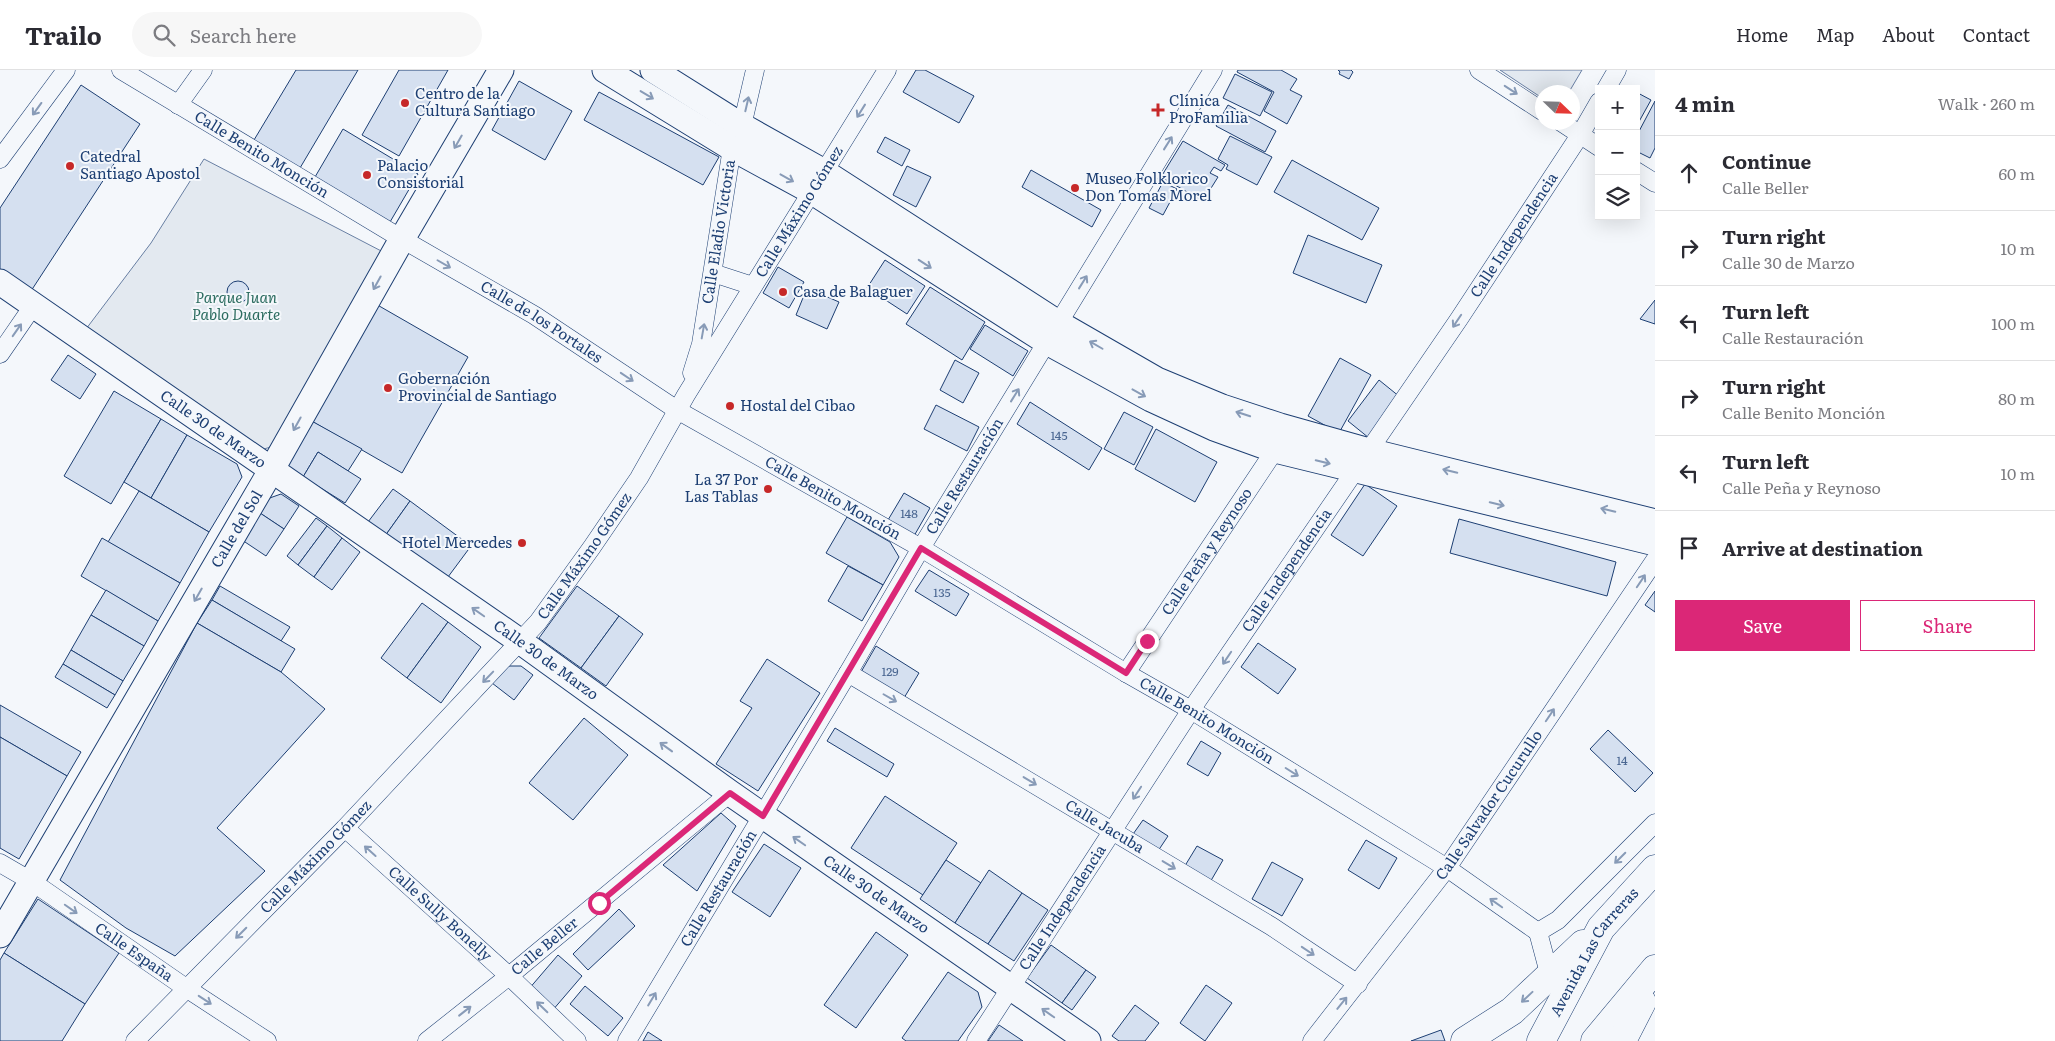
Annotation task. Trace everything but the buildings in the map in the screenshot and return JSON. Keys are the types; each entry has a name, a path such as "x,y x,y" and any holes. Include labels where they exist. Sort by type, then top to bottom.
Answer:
{"main road":[{"name":"Calle del Sol","path":"0,935 272,470 402,239 501,70"},
{"path":"605,70 737,137 817,182 1052,333 1151,400 1214,428 1275,450 1362,460 1655,522"},
{"path":"653,70 737,137"},
{"name":"Calle 30 de Marzo","path":"0,282 521,642 730,793 1088,1041"},
{"path":"1052,333 1222,407 1280,426 1362,460 1655,543"},
{"name":"Avenida Las Carreras","path":"1541,1041 1601,928 1655,869"},
{"path":"1465,1041 1512,1011 1601,928"},
{"path":"1595,1041 1655,969"},
{"path":"1622,1041 1655,978"}],"street":[{"path":"0,159 66,70"},
{"name":"Calle Benito Monción","path":"121,70 402,239"},
{"path":"178,105 203,70"},
{"name":"Calle Eladio Victoria","path":"682,403 701,344 737,137 755,70"},
{"name":"Calle Máximo Gómez","path":"135,1041 344,828 538,622 592,547 638,478 753,286 887,70"},
{"name":"Calle Restauración","path":"627,1041 763,816 921,548 1213,70"},
{"path":"1479,70 1535,106"},
{"path":"1608,85 1617,70"},
{"name":"Calle Independencia","path":"976,1041 1191,710 1362,460 1595,109"},
{"path":"1574,130 1595,144"},
{"path":"1640,174 1655,183"},
{"name":"Calle de los Portales","path":"402,239 682,403"},
{"path":"713,273 753,286"},
{"path":"0,354 33,306"},
{"name":"Calle Benito Monción","path":"682,403 1126,673 1191,710 1446,868 1538,932"},
{"name":"Calle Peña y Reynoso","path":"1126,673 1275,450 1280,426"},
{"name":"Calle Salvador Cucurullo","path":"1312,1041 1446,868 1655,560"},
{"name":"Calle Jacuba","path":"848,673 1271,926 1358,984"},
{"name":"Calle Beller","path":"427,1041 509,976 730,793"},
{"path":"1550,976 1538,932 1558,920 1655,823"},
{"name":"Calle Sully Bonelly","path":"344,828 509,976 577,1041"},
{"name":"Calle España","path":"0,863 31,881 186,988 267,1041"}],"green space":[{"path":"1500,70 1582,70 1573,85 1535,85 1535,93"},
{"name":"Parque Juan Pablo Duarte","path":"204,159 387,254 280,444 261,450 83,333 151,243"}],"place":[{"name":"Centro de la Cultura Santiago","path":"405,103"},
{"name":"Clínica ProFamilia","path":"1158,110"},
{"name":"Catedral Santiago Apostol","path":"70,166"},
{"name":"Palacio Consistorial","path":"367,175"},
{"name":"Museo Folklorico Don Tomas Morel","path":"1075,188"},
{"name":"Casa de Balaguer","path":"783,292"},
{"name":"Gobernación Provincial de Santiago","path":"388,388"},
{"name":"Hostal del Cibao","path":"730,406"},
{"name":"La 37 Por Las Tablas","path":"768,489"},
{"name":"Hotel Mercedes","path":"522,543"}],"route":[{"path":"599,903 730,793 763,816 921,548 1126,673 1147,641"}]}
